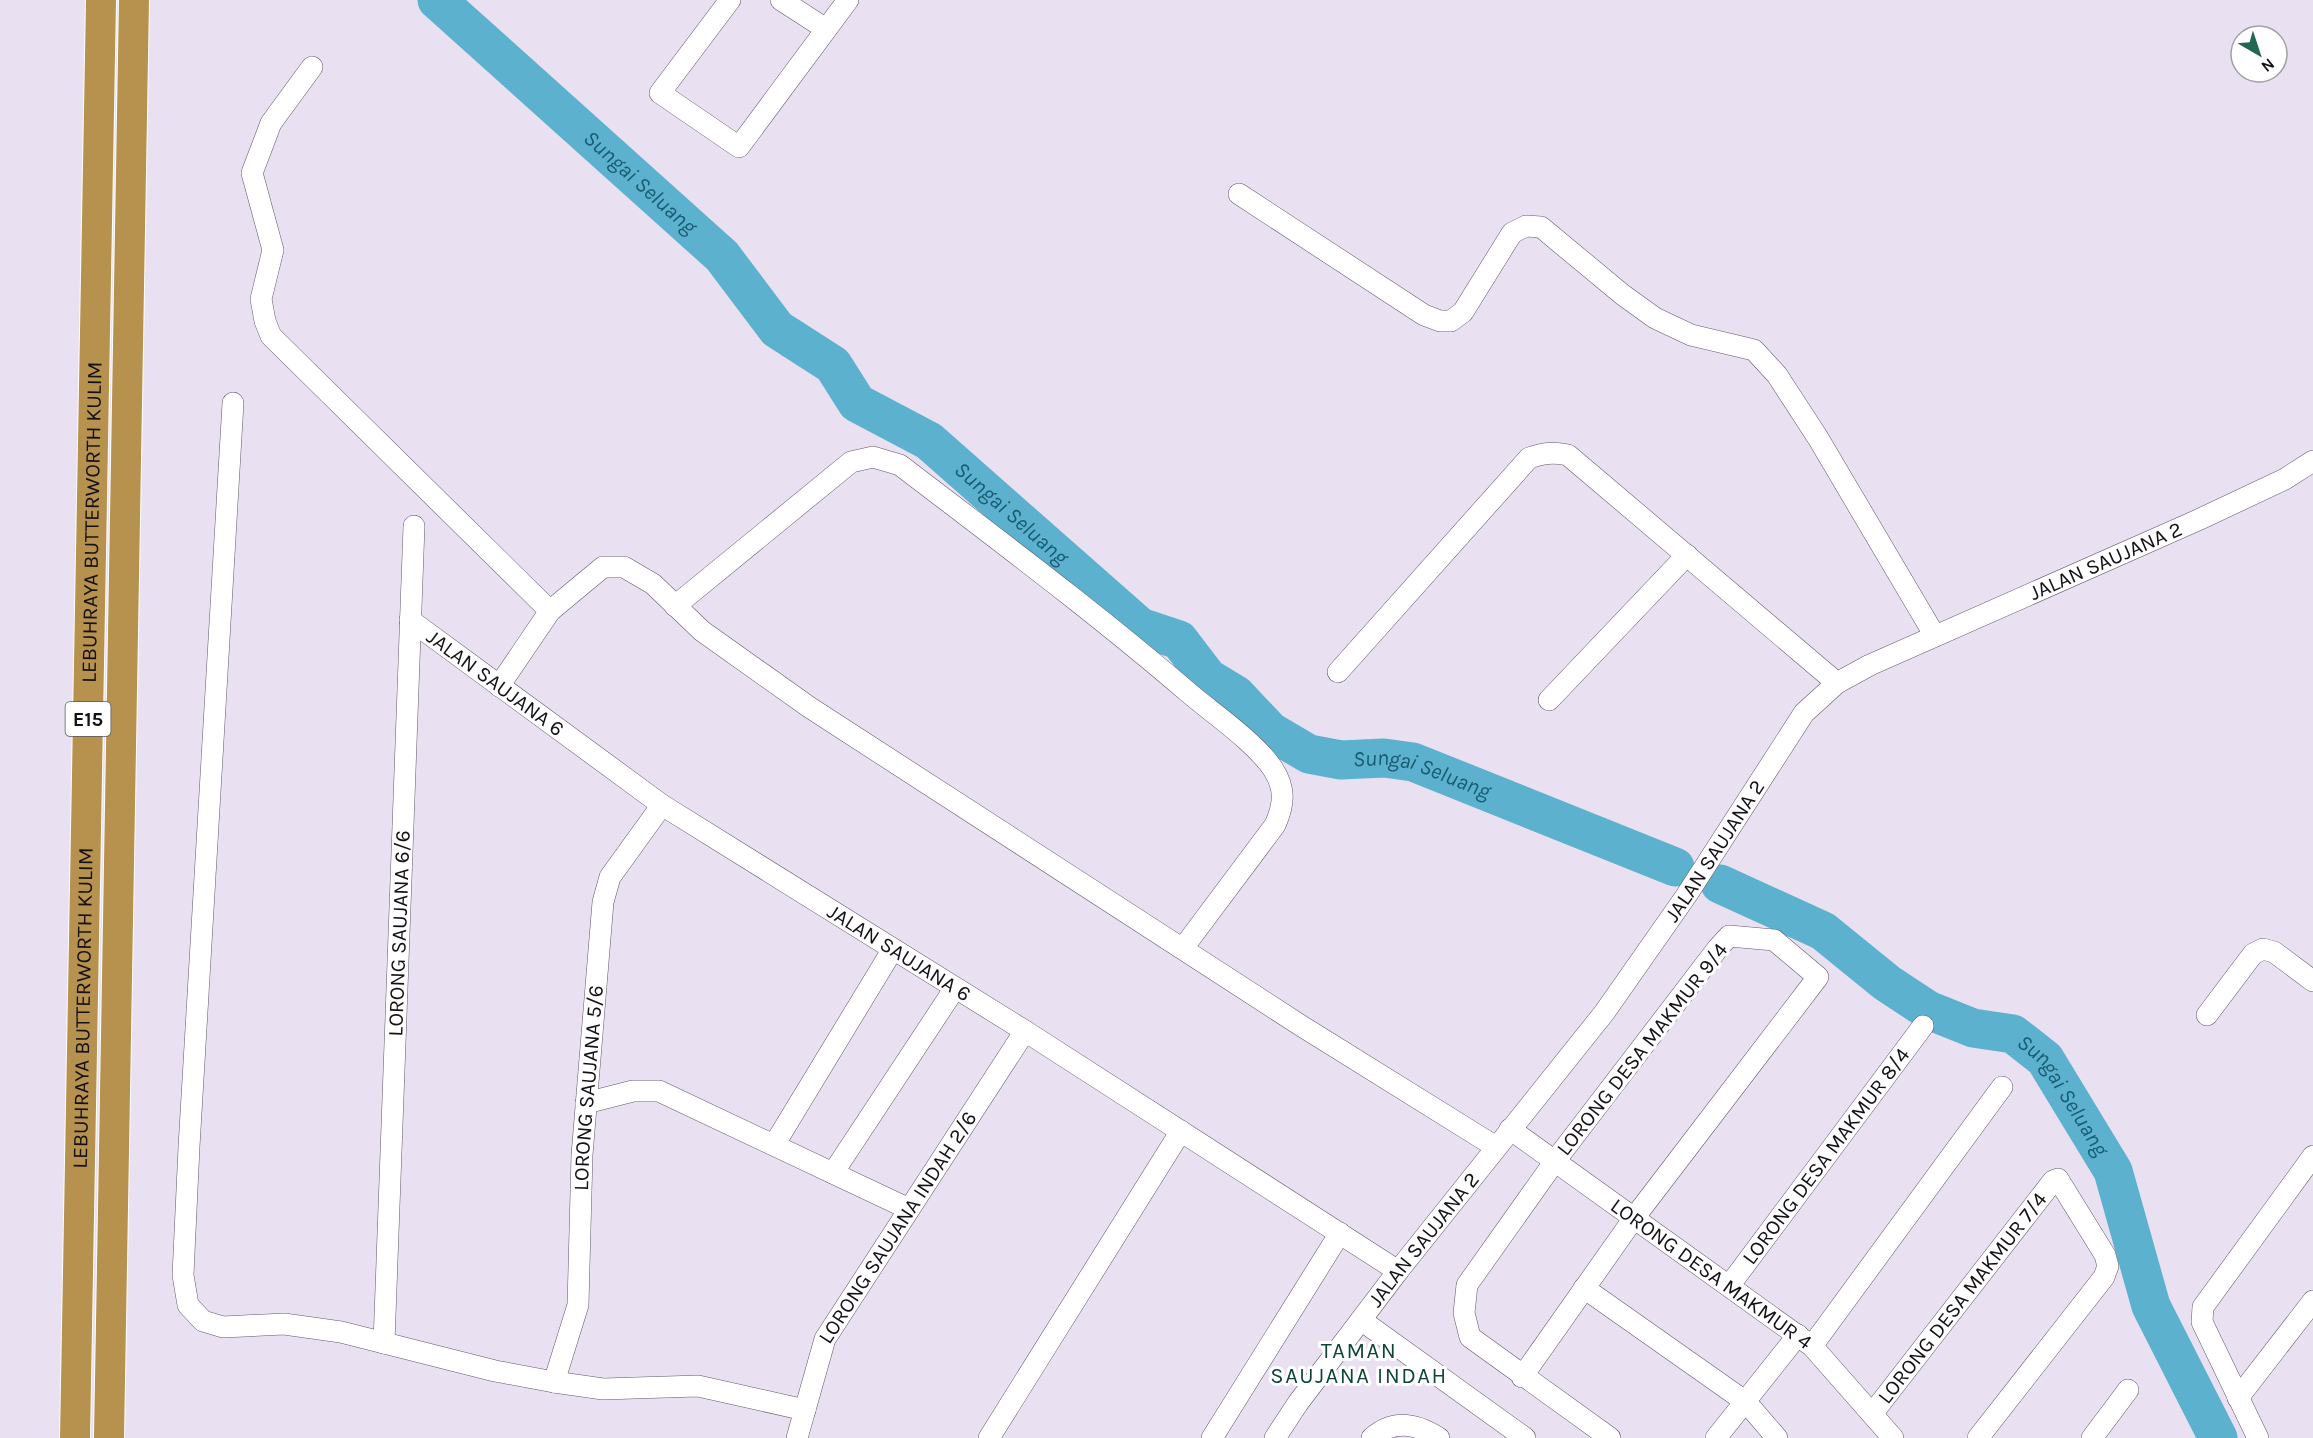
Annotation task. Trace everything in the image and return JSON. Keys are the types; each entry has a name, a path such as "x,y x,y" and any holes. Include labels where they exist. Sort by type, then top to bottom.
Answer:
{"highway":[{"name":"LEBUHRAYA BUTTERWORTH KULIM","path":"75,1438 101,0"},
{"name":"LEBUHRAYA BUTTERWORTH KULIM","path":"109,1438 134,0"}],"street":[{"path":"730,0 660,93 739,147 848,0"},
{"path":"781,0 826,29"},
{"path":"312,67 271,123 252,173 273,250 261,299 264,321 271,336 550,611"},
{"path":"1239,194 1424,315 1440,321 1451,321 1463,312 1512,233 1526,226 1541,227 1623,295 1655,318 1699,338 1754,350 1777,375 1818,438 1935,636"},
{"path":"233,403 189,1147 183,1275 188,1305 203,1321 223,1327 284,1324 341,1332 495,1371 554,1382 603,1389 698,1386 805,1410"},
{"path":"1338,672 1529,458 1543,453 1568,455 1837,683"},
{"path":"675,606 851,462 873,458 900,465 1125,638 1252,746 1273,769 1283,791 1282,808 1275,825 1183,948"},
{"name":"JALAN SAUJANA 2","path":"1275,1438 1398,1271 1611,1003 1686,896 1804,713 1837,683 1870,665 2198,520 2285,479 2313,462"},
{"name":"LORONG SAUJANA 6/6","path":"384,1343 414,526"},
{"path":"1549,700 1687,555"},
{"path":"499,686 550,611 603,567 624,567 653,584 702,631 809,707 1300,1025 1496,1147"},
{"name":"JALAN SAUJANA 6","path":"410,620 662,805 1025,1031 1398,1271"},
{"name":"LORONG SAUJANA 5/6","path":"554,1382 578,1305 586,1104 603,902 610,877 662,805"},
{"name":"LORONG DESA MAKMUR 9/4","path":"1610,1438 1522,1377 1470,1337 1464,1313 1467,1285 1555,1161 1729,936 1774,940 1818,976 1634,1218"},
{"path":"774,1145 893,949"},
{"path":"2207,1016 2253,954 2263,949 2274,952 2313,981"},
{"path":"833,1173 955,988"},
{"name":"LORONG DESA MAKMUR 8/4","path":"1729,1286 1923,1026"},
{"name":"LORONG SAUJANA INDAH 2/6","path":"797,1438 825,1339 1025,1031"},
{"path":"1716,1438 1746,1401 1805,1340 2002,1087"},
{"path":"586,1104 633,1091 659,1091 909,1209"},
{"name":"LORONG DESA MAKMUR 4","path":"1510,1129 1805,1340 1893,1438"},
{"path":"989,1438 1182,1131"},
{"path":"2258,1438 2202,1322 2203,1307 2313,1156"},
{"name":"LORONG DESA MAKMUR 7/4","path":"1872,1414 2053,1181 2058,1179 2062,1182 2105,1255 2108,1266 2104,1277 1977,1438"},
{"path":"1522,1377 1634,1218"},
{"path":"1212,1438 1340,1233"},
{"path":"1584,1288 1746,1401 1777,1438"},
{"path":"2238,1398 2313,1301"},
{"path":"1361,1320 1525,1438"},
{"path":"2092,1438 2128,1390"},
{"path":"1372,1438 1378,1432 1396,1426 1414,1424 1439,1438"}],"waterway":[{"name":"Sungai Seluang","path":"437,0 722,256 777,329 833,365 857,403 929,441 1140,627 1179,640 1208,678 1236,695 1270,731 1309,754 1341,760 1384,758 1413,762 1675,867"},
{"name":"Sungai Seluang","path":"1720,884 1823,931 1887,983 1928,1010 1973,1028 2013,1034 2045,1059 2113,1171 2151,1306 2218,1438"}],"district":[{"name":"TAMAN SAUJANA INDAH","path":"1359,1364"}]}
